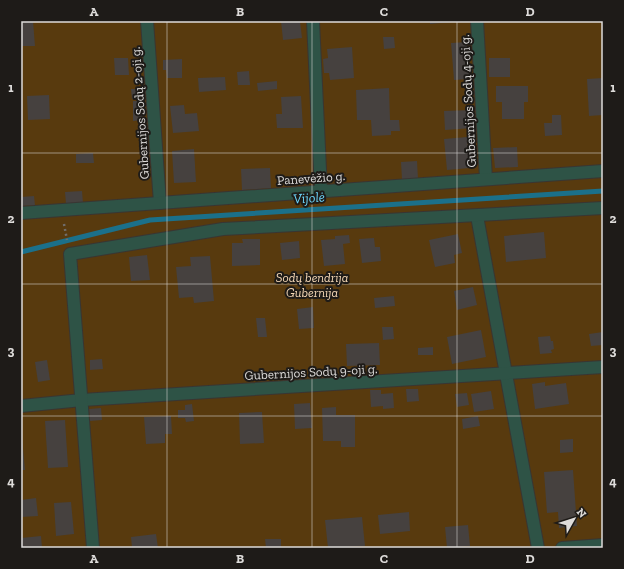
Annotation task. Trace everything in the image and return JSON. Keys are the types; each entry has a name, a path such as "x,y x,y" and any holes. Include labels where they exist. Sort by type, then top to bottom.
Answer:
{"street":[{"name":"Gubernijos Sodų 2-oji g.","path":"147,21 160,203"},
{"path":"312,21 321,191"},
{"name":"Gubernijos Sodų 4-oji g.","path":"477,21 486,179"},
{"name":"Panevėžio g.","path":"21,213 603,171"},
{"path":"93,548 70,254 223,229 603,208"},
{"path":"477,216 538,548"},
{"name":"Gubernijos Sodų 9-oji g.","path":"21,406 82,400 603,368"},
{"path":"562,548 603,545"}],"green space":[{"name":"Sodų bendrija Gubernija","path":"21,21 603,21 603,548 21,548"}],"building":[{"path":"21,21 33,21 35,46 21,46"},
{"path":"281,21 300,21 302,38 283,40"},
{"path":"430,21 452,21 452,22 430,24"},
{"path":"383,37 394,37 395,48 384,49"},
{"path":"467,42 470,79 454,80 451,43"},
{"path":"352,47 354,78 330,80 329,73 324,73 323,59 328,58 327,49"},
{"path":"114,58 128,58 129,75 115,75"},
{"path":"489,58 510,58 510,77 489,77"},
{"path":"182,59 182,78 167,78 166,70 163,70 163,60"},
{"path":"249,71 250,85 238,85 237,72"},
{"path":"225,77 226,90 199,92 198,78"},
{"path":"603,78 603,115 589,116 587,79"},
{"path":"277,81 277,89 258,91 257,83"},
{"path":"496,86 528,86 528,102 524,102 524,119 502,119 502,102 496,102"},
{"path":"389,88 390,120 399,120 400,131 391,131 391,135 372,136 371,120 357,120 356,90"},
{"path":"131,89 142,89 143,98 132,99"},
{"path":"49,95 50,119 28,120 27,96"},
{"path":"301,96 303,128 277,128 276,114 282,114 281,97"},
{"path":"133,101 142,101 143,120 133,121"},
{"path":"184,105 185,114 197,113 199,131 173,133 170,106"},
{"path":"472,110 473,128 445,130 444,111"},
{"path":"552,115 561,115 562,135 545,136 544,123 552,123"},
{"path":"467,137 470,168 447,170 444,139"},
{"path":"517,147 518,167 495,168 493,148"},
{"path":"194,149 196,182 174,183 172,151"},
{"path":"93,153 94,163 76,163 76,154"},
{"path":"417,161 418,179 402,180 401,162"},
{"path":"270,168 271,188 242,190 241,169"},
{"path":"82,191 83,203 66,204 65,192"},
{"path":"34,196 35,205 21,206 21,197"},
{"path":"544,232 546,258 506,262 504,236"},
{"path":"458,234 462,253 454,255 455,263 435,267 429,240"},
{"path":"349,235 350,243 343,244 345,264 324,266 321,240 335,239 335,236"},
{"path":"374,238 375,247 380,247 381,261 362,263 359,239"},
{"path":"242,239 260,239 260,265 232,266 232,243 243,243"},
{"path":"299,241 300,258 282,260 280,243"},
{"path":"147,255 150,280 131,281 129,257"},
{"path":"210,256 214,301 194,303 193,297 179,298 176,267 191,266 190,257"},
{"path":"473,287 477,305 457,310 454,291"},
{"path":"394,296 395,306 375,308 374,298"},
{"path":"313,307 314,328 299,329 297,309"},
{"path":"256,318 265,318 267,337 258,337"},
{"path":"382,327 393,327 394,339 383,340"},
{"path":"481,330 486,357 452,364 447,337"},
{"path":"603,332 603,345 591,346 589,334"},
{"path":"550,336 551,341 553,341 554,349 551,350 552,353 540,354 538,337"},
{"path":"379,343 380,365 347,366 346,344"},
{"path":"433,347 433,355 418,355 418,348"},
{"path":"102,359 103,369 90,370 90,360"},
{"path":"47,360 50,380 38,382 35,362"},
{"path":"545,382 545,386 566,383 569,404 535,409 532,384"},
{"path":"406,389 418,389 419,401 407,402"},
{"path":"370,390 381,390 381,394 393,393 394,408 383,409 383,406 371,407"},
{"path":"491,391 494,409 474,412 471,394"},
{"path":"467,393 469,405 457,407 455,394"},
{"path":"310,403 312,428 295,429 294,404"},
{"path":"192,404 194,421 186,422 185,418 178,418 178,410 185,410 185,405"},
{"path":"336,407 336,415 355,415 355,447 341,447 341,441 323,441 322,408"},
{"path":"101,408 102,420 90,421 89,409"},
{"path":"262,412 264,443 240,444 239,413"},
{"path":"171,416 172,434 165,434 165,443 146,444 144,417"},
{"path":"478,416 480,426 463,429 462,419"},
{"path":"65,420 68,467 48,468 45,421"},
{"path":"22,438 25,470 21,470"},
{"path":"573,439 573,452 560,453 560,440"},
{"path":"573,470 577,526 559,528 558,512 547,513 544,472"},
{"path":"36,498 38,516 21,517 21,500"},
{"path":"71,502 74,534 56,536 54,503"},
{"path":"409,512 410,531 380,534 378,515"},
{"path":"362,517 365,546 328,548 325,520"},
{"path":"468,525 470,546 447,548 445,527"},
{"path":"156,534 158,548 132,548 131,537"},
{"path":"41,536 42,548 21,548 21,538"},
{"path":"265,539 281,539 281,548 266,548"}],"waterway":[{"name":"Vijolė","path":"21,252 150,220 603,191"}]}
